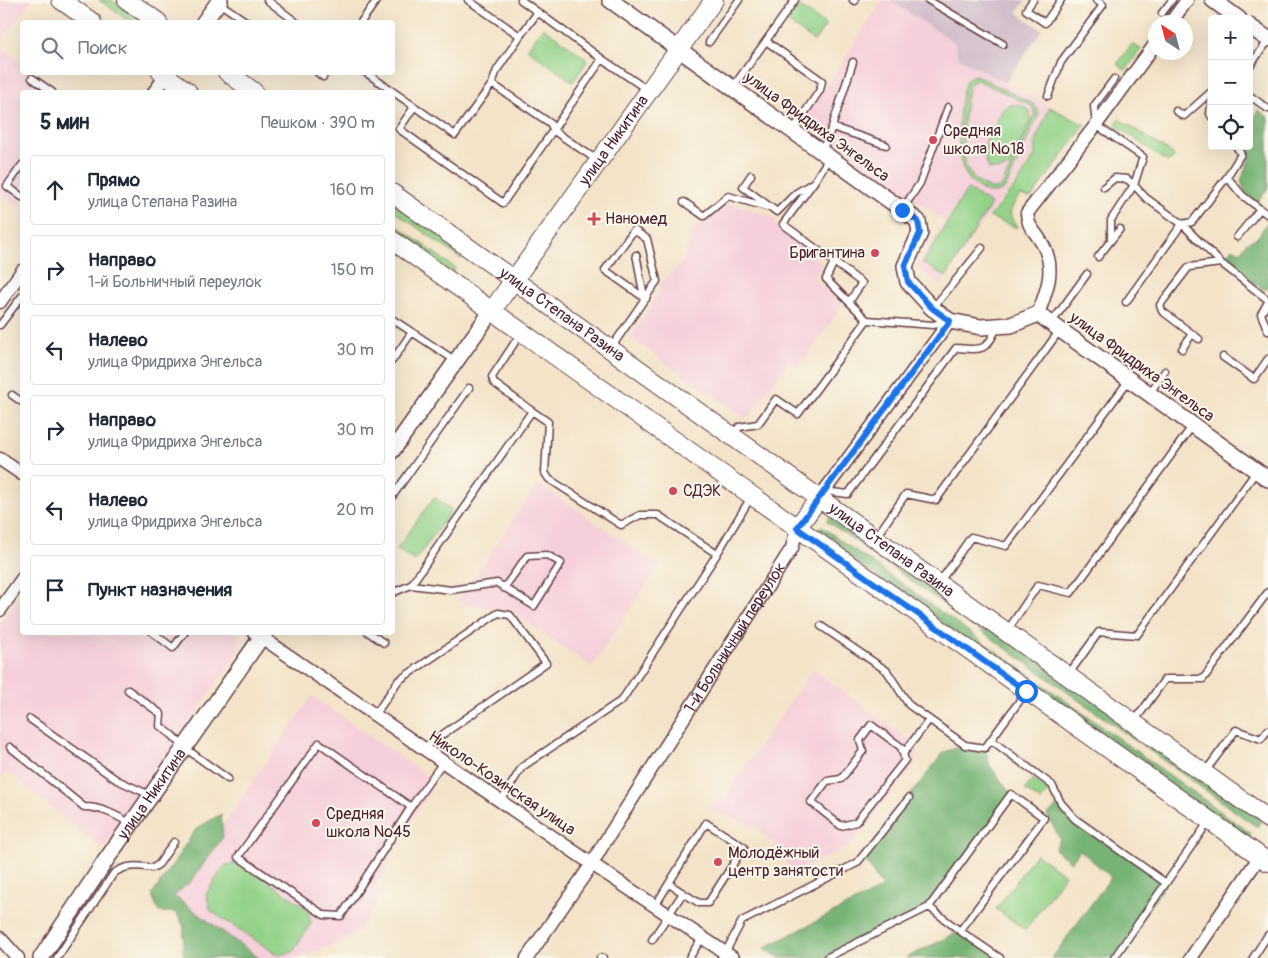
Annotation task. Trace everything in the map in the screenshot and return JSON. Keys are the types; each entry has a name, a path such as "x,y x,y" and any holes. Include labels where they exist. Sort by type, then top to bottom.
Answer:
{"main road":[{"path":"61,0 89,20"},
{"path":"127,0 155,20"},
{"name":"улица Никитина","path":"491,312 512,280 714,0"},
{"path":"166,75 185,90"},
{"path":"231,75 251,90"},
{"name":"улица Степана Разина","path":"395,195 732,436 822,495 875,538 1268,818"},
{"path":"395,242 1210,821 1265,854"},
{"name":"1-й Больничный переулок","path":"797,528 822,495"}],"street":[{"name":"улица Фридриха Энгельса","path":"610,0 918,221 920,233 905,266 908,282 932,308 950,321 981,326 1011,325 1038,314 1263,475"},
{"path":"1170,15 1187,0"},
{"path":"1213,0 1234,15"},
{"path":"205,20 219,1"},
{"path":"1253,31 1268,40"},
{"path":"1038,314 1048,286 1050,260 1041,240 1028,225 1027,212 1096,125 1148,54"},
{"path":"155,90 164,75"},
{"path":"0,302 20,275"},
{"path":"395,447 491,312"},
{"name":"1-й Больничный переулок","path":"822,495 950,321"},
{"path":"0,459 20,473"},
{"name":"1-й Больничный переулок","path":"527,958 592,864 792,548 797,528"},
{"path":"0,610 20,583"},
{"name":"улица Никитина","path":"41,958 131,824 185,748 259,635"},
{"name":"Николо-Козинская улица","path":"261,635 726,956"},
{"path":"1191,958 1265,854"},
{"path":"0,938 18,958"}],"lane":[{"path":"267,0 293,20"},
{"path":"362,20 377,0"},
{"path":"468,0 520,36"},
{"path":"521,0 649,91"},
{"path":"709,42 739,0"},
{"path":"732,88 795,0"},
{"path":"928,0 1003,44"},
{"path":"1033,0 1026,10 1045,23 1061,0"},
{"path":"1048,96 1061,62 1103,5 1096,0"},
{"path":"1167,15 1172,0"},
{"path":"219,1 244,20"},
{"path":"395,93 455,135 492,84 497,70 538,12"},
{"path":"1253,61 1268,40"},
{"path":"766,41 822,81 820,90 792,131"},
{"path":"414,107 399,129 503,204 602,59"},
{"path":"849,302 862,283 783,224 814,182 826,155 832,127 853,62"},
{"path":"369,75 390,90"},
{"path":"32,78 49,90"},
{"path":"1111,240 1110,220 1134,185 1143,157 1096,125 1094,106 1114,78"},
{"path":"492,84 550,124 554,130 598,161"},
{"path":"1176,111 1184,116 1212,91 1211,105"},
{"path":"1253,99 1268,109"},
{"path":"902,210 920,183 948,107"},
{"path":"832,127 886,145"},
{"path":"1126,302 1182,224 1192,222 1227,177 1241,154 1238,150"},
{"path":"20,168 7,186 20,196"},
{"path":"751,175 743,187 777,212 796,193 814,182"},
{"path":"1227,177 1242,195 1268,215"},
{"path":"1104,187 1115,178 1128,179 1146,198 1182,224 1221,263 1268,301 1261,314 1268,331"},
{"path":"684,202 704,216 728,196 771,208"},
{"path":"1237,237 1260,209"},
{"path":"1098,257 1120,229"},
{"path":"610,349 646,299 657,280 647,239 634,230 606,270 646,299"},
{"path":"932,308 982,248"},
{"path":"636,256 640,269 640,283 646,299"},
{"path":"834,262 826,279 867,320 933,325 950,321"},
{"path":"1199,339 1162,311 1160,305 1189,267 1221,263"},
{"path":"875,538 906,494 936,500 1056,327 1086,274"},
{"path":"0,325 20,299"},
{"path":"732,436 739,427 758,424 776,399 798,414 867,320"},
{"path":"395,321 456,361"},
{"path":"822,495 848,494 956,348 978,350 990,343 998,326"},
{"path":"395,358 412,332"},
{"path":"522,334 492,377 494,383 548,422 545,473 549,479 621,525 640,514 658,515 717,554"},
{"path":"1182,349 1192,334"},
{"path":"1223,357 1254,379 1268,359"},
{"path":"1149,394 1165,371"},
{"path":"939,584 971,537 1006,546 1129,379"},
{"path":"395,493 469,388"},
{"path":"12,395 20,401"},
{"path":"411,585 532,411"},
{"path":"1006,632 1038,585 1071,593 1192,425"},
{"path":"1068,676 1099,632 1137,635 1263,475"},
{"path":"501,801 522,767 622,700 717,554 751,496"},
{"path":"395,592 411,585 451,590 497,583 504,588 534,606 561,563 547,554 527,556 504,588"},
{"path":"1134,723 1165,679 1203,679 1268,592"},
{"path":"375,715 398,682 498,613 510,615 546,663 423,748"},
{"path":"821,626 886,671 909,705 965,745 985,748 1026,691"},
{"path":"156,635 173,648 183,635"},
{"path":"372,635 384,643"},
{"path":"128,690 161,714 160,726 172,734 185,748 228,778"},
{"path":"30,719 117,780 151,796"},
{"path":"903,754 929,720"},
{"path":"871,725 901,748 903,754 905,760 856,822 841,826 811,802 827,781 841,779 863,751 860,740 871,725"},
{"path":"1204,773 1236,730 1261,739 1268,730"},
{"path":"991,740 1052,785 1061,803 1075,819 1166,883"},
{"path":"411,807 319,743 238,857 324,915 341,916 411,807 443,762"},
{"path":"10,747 84,807 95,807 131,824"},
{"path":"826,958 929,906 1011,794 1044,818 960,931"},
{"path":"726,956 742,922 857,863 909,798"},
{"path":"1114,958 1210,821"},
{"path":"655,906 706,823 744,847 708,903 699,903 669,884"},
{"path":"56,958 114,873 122,867 136,865 153,868 159,864 174,842"},
{"path":"652,940 683,893"},
{"path":"929,906 960,931 1000,958"},
{"path":"1254,958 1268,935"},
{"path":"689,958 702,938"}],"shaded area":[{"path":"0,0 31,0 0,43"},
{"name":"Средняя школа №18","path":"883,0 889,0 954,42 959,58 1050,107 1034,143 1033,155 1016,182 986,218 941,285 917,267 945,221 832,144 824,131 806,118"},
{"path":"889,0 1025,0 1017,13 1042,30 1005,83 959,58 954,42"},
{"path":"0,47 20,62 20,75 38,75 60,90 20,90 20,209 0,194"},
{"path":"729,203 778,219 774,223 820,260 821,266 814,278 842,306 799,367 789,361 747,419 630,338 662,289 660,283 683,263 691,232"},
{"path":"538,484 659,565 592,667 510,610 465,604 458,600"},
{"path":"20,596 20,635 238,635 240,649 103,849 11,774 0,775 0,623"},
{"path":"813,669 918,747 914,765 847,848 792,873 780,851 757,827 707,809 723,799"},
{"name":"Средняя школа №45","path":"312,696 436,782 383,864 386,871 376,886 384,892 359,931 341,942 298,958 259,958 174,896"}],"green space":[{"path":"99,0 112,0 140,20 127,20"},
{"path":"799,6 826,25 814,41 787,22"},
{"path":"543,27 588,60 573,82 527,49"},
{"path":"1132,44 1141,49 1126,70 1117,64"},
{"path":"976,75 1033,104 1039,114 1006,187 996,193 988,192 974,184 966,174 960,158 959,123 961,98 966,81","holes":["977,80 1032,106 1035,114 1002,186 998,189 984,186 969,172 964,156 963,125 969,84"]},
{"path":"1013,104 1023,106 1030,111 1031,120 1009,166 1000,170 989,169 984,156 986,142 1003,109"},
{"path":"1050,107 1085,125 1031,198 1020,195 1014,204 1011,215 1018,228 989,217 1017,184 1035,155 1034,143"},
{"path":"1258,110 1268,117 1268,188 1257,203 1246,193 1241,181 1250,156 1248,150 1253,150 1253,123"},
{"path":"1119,119 1173,154 1174,157 1168,162 1115,125"},
{"path":"967,189 991,204 946,277 923,263"},
{"path":"395,203 464,254 461,259 395,211"},
{"path":"1268,221 1268,288 1262,289 1224,259 1232,248 1241,252 1246,243 1258,237"},
{"path":"395,224 455,268 453,273 395,234"},
{"path":"434,497 452,510 415,561 397,549"},
{"path":"833,513 1262,820 1257,827 827,521"},
{"path":"821,526 1252,834 1248,840 815,533"},
{"path":"965,745 985,748 990,766 1011,794 929,907 822,958 779,958 764,948 882,888 863,856 944,752"},
{"path":"1033,779 1049,790 1041,801 1025,790"},
{"path":"1061,803 1075,819 1166,883 1114,958 1052,958 1111,877 1080,850 1071,862 1055,849 1060,839 1047,815"},
{"path":"221,814 223,837 192,880 174,896 259,958 186,958 183,953 184,927 176,912 159,912 152,895 196,829"},
{"path":"1036,854 1065,875 1025,930 996,909"},
{"path":"241,863 308,909 311,923 293,952 278,955 211,911 206,894 225,865"},
{"path":"960,931 1000,958 906,958"}],"place":[{"name":"Средняя школа №18","path":"933,140"},
{"name":"Наномед","path":"594,219"},
{"name":"Бригантина","path":"875,253"},
{"name":"СДЭК","path":"673,491"},
{"name":"Средняя школа №45","path":"316,823"},
{"name":"Молодёжный центр занятости","path":"718,862"}],"route":[{"path":"902,210 918,221 920,233 905,266 908,282 932,308 950,321 797,528 1026,691"}]}
